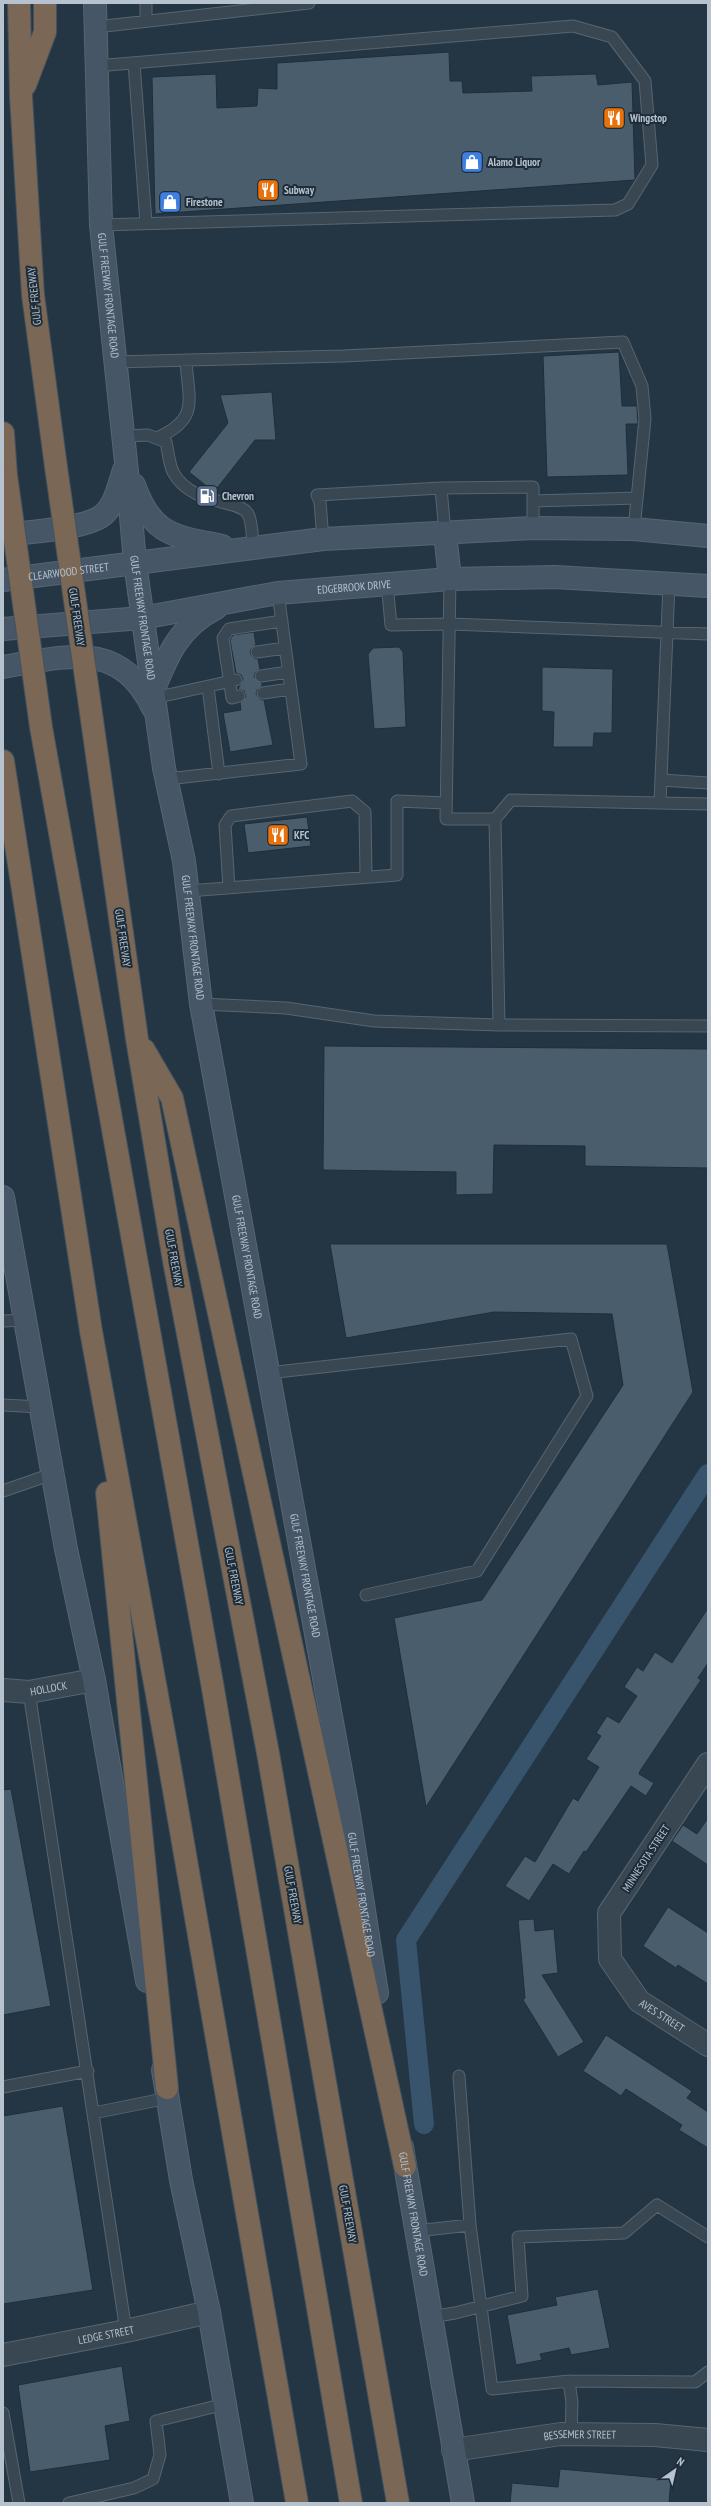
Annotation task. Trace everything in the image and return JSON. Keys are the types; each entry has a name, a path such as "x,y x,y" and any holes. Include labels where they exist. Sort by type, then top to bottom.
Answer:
{"highway":[{"name":"GULF FREEWAY","path":"19,3 21,97 33,295 137,1039 174,1261 269,1760 398,2503"},
{"path":"21,97 45,32 45,3"},
{"path":"3,434 6,475 41,727 212,1682 351,2503"},
{"path":"3,762 91,1331 168,1758 297,2503"},
{"path":"137,1039 172,1098 405,2166"},
{"path":"91,1331 168,2093"}],"main road":[{"name":"GULF FREEWAY FRONTAGE ROAD","path":"95,3 100,225 126,463 135,564 142,618 167,779 184,862 201,1004 348,1815 405,2166 463,2503"},
{"path":"3,535 90,523 104,514 114,499 126,463"},
{"path":"126,463 149,518 167,533 180,537 246,549"},
{"path":"135,564 323,539 533,528 634,529 708,536"},
{"path":"445,533 450,579"},
{"name":"CLEARWOOD STREET","path":"3,580 135,564"},
{"name":"EDGEBROOK DRIVE","path":"3,629 142,618 278,593 450,579 555,577 708,586"},
{"path":"3,666 78,654 107,661 128,673 146,695 155,702 165,662 180,635 199,617 231,601"},
{"path":"3,1197 52,1474 94,1680 168,2093 181,2180 209,2312 242,2503"}],"street":[{"name":"HOLLOCK","path":"3,1690 29,1692 94,1680"},
{"name":"MINNESOTA STREET","path":"610,1959 609,1913 708,1764"},
{"name":"AVES STREET","path":"610,1959 639,2001 708,2045"},
{"name":"LEDGE STREET","path":"3,2355 126,2331 209,2312"},
{"name":"BESSEMER STREET","path":"453,2450 571,2434 655,2435 708,2440"}],"lane":[{"path":"146,3 146,21"},
{"path":"96,27 146,21 203,8 309,3"},
{"path":"96,66 573,26 612,37 645,81 652,165 628,204 615,210 100,225"},
{"path":"134,63 146,223"},
{"path":"115,362 344,356 623,342 642,386 645,419 634,529"},
{"path":"159,437 175,430 185,420 189,408 186,360"},
{"path":"123,436 148,434 159,437 166,442 173,471 182,485 199,497 239,506 246,511 249,516 246,549"},
{"path":"323,539 320,502 317,495 441,488 533,487 533,528"},
{"path":"441,488 445,533"},
{"path":"533,501 637,498"},
{"path":"450,579 446,819 495,820"},
{"path":"387,583 391,625 450,624 667,631 708,634"},
{"path":"660,803 669,584"},
{"path":"167,779 301,764 278,593"},
{"path":"239,696 232,698 233,681 229,656 223,638 229,629 282,621"},
{"path":"257,652 285,648"},
{"path":"261,676 288,672"},
{"path":"155,702 233,681"},
{"path":"208,687 219,774"},
{"path":"263,693 290,688"},
{"path":"661,780 707,783"},
{"path":"499,1025 495,820 511,800 708,804"},
{"path":"188,891 397,875 397,801 446,803"},
{"path":"229,888 225,825 231,816 352,802 365,812 366,877"},
{"path":"201,1004 286,1008 374,1021 499,1025 708,1026"},
{"path":"3,1321 25,1320"},
{"path":"268,1373 571,1339 587,1396 477,1572 366,1596"},
{"path":"3,1405 40,1406"},
{"path":"3,1491 52,1474"},
{"path":"29,1692 88,2071 126,2331"},
{"path":"3,2087 88,2071"},
{"path":"459,2076 470,2225 492,2389 569,2381 695,2382 708,2372"},
{"path":"94,2113 168,2093"},
{"path":"431,2316 522,2296 518,2237 624,2233 657,2205 708,2236"},
{"path":"416,2231 470,2225"},
{"path":"569,2381 572,2403 571,2434"},
{"path":"69,2503 134,2488 153,2478 160,2455 156,2421 225,2404"},
{"path":"3,2413 19,2503"}],"building":[{"path":"449,52 450,81 462,81 463,93 532,91 531,76 596,74 598,85 632,82 635,180 155,214 152,77 216,74 217,108 257,106 258,88 277,89 277,63"},
{"path":"619,352 622,406 637,406 638,424 626,424 628,475 547,477 543,356"},
{"path":"272,392 276,440 255,440 214,492 189,472 228,423 220,395"},
{"path":"254,632 256,645 251,649 250,653 254,658 258,659 260,669 255,673 254,677 262,683 262,686 257,690 256,694 260,699 264,700 273,745 230,752 223,713 241,710 240,703 246,697 244,691 238,689 243,679 241,675 236,673 230,640 233,635"},
{"path":"399,647 403,652 406,727 374,729 368,654 373,648"},
{"path":"542,667 613,669 612,733 594,733 593,747 553,747 554,712 542,711"},
{"name":"KFC","path":"307,817 311,846 248,853 244,824"},
{"path":"324,1046 708,1049 708,1168 585,1166 585,1146 494,1145 493,1194 456,1195 456,1172 323,1170"},
{"path":"330,1244 667,1244 693,1392 426,1807 394,1618 482,1600 623,1385 612,1314 494,1312 346,1338"},
{"path":"708,1608 708,1663 698,1678 701,1680 640,1771 639,1774 654,1783 646,1796 631,1786 586,1852 584,1851 569,1874 553,1864 529,1901 505,1886 525,1856 535,1862 573,1798 578,1801 599,1767 586,1759 601,1736 596,1733 607,1716 619,1723 637,1696 624,1687 637,1667 643,1671 655,1652 672,1663"},
{"path":"11,1789 51,2006 3,2015 3,1790"},
{"path":"708,1818 708,1865 672,1841 683,1825 697,1834"},
{"path":"668,1907 708,1933 708,1984 678,1965 676,1968 643,1946"},
{"path":"534,1919 535,1931 554,1929 558,1973 542,1975 584,2042 558,2057 523,2000 525,1998 518,1920"},
{"path":"606,2035 692,2091 687,2098 708,2112 708,2148 679,2130 682,2125 626,2089 621,2096 583,2071"},
{"path":"63,2106 93,2290 3,2304 3,2116"},
{"path":"598,2289 610,2348 571,2355 569,2348 540,2354 542,2360 516,2365 507,2315 557,2305 555,2297"},
{"path":"122,2366 130,2421 105,2426 110,2460 30,2472 18,2385"},
{"path":"560,2469 671,2479 669,2503 510,2503 512,2483 558,2487"}],"waterway":[{"path":"424,2124 406,1940 708,1474"}],"place":[{"name":"Wingstop","path":"614,118"},
{"name":"Alamo Liquor","path":"472,162"},
{"name":"Subway","path":"268,190"},
{"name":"Firestone","path":"170,202"},
{"name":"Chevron","path":"207,496"},
{"name":"KFC","path":"278,835"}]}
